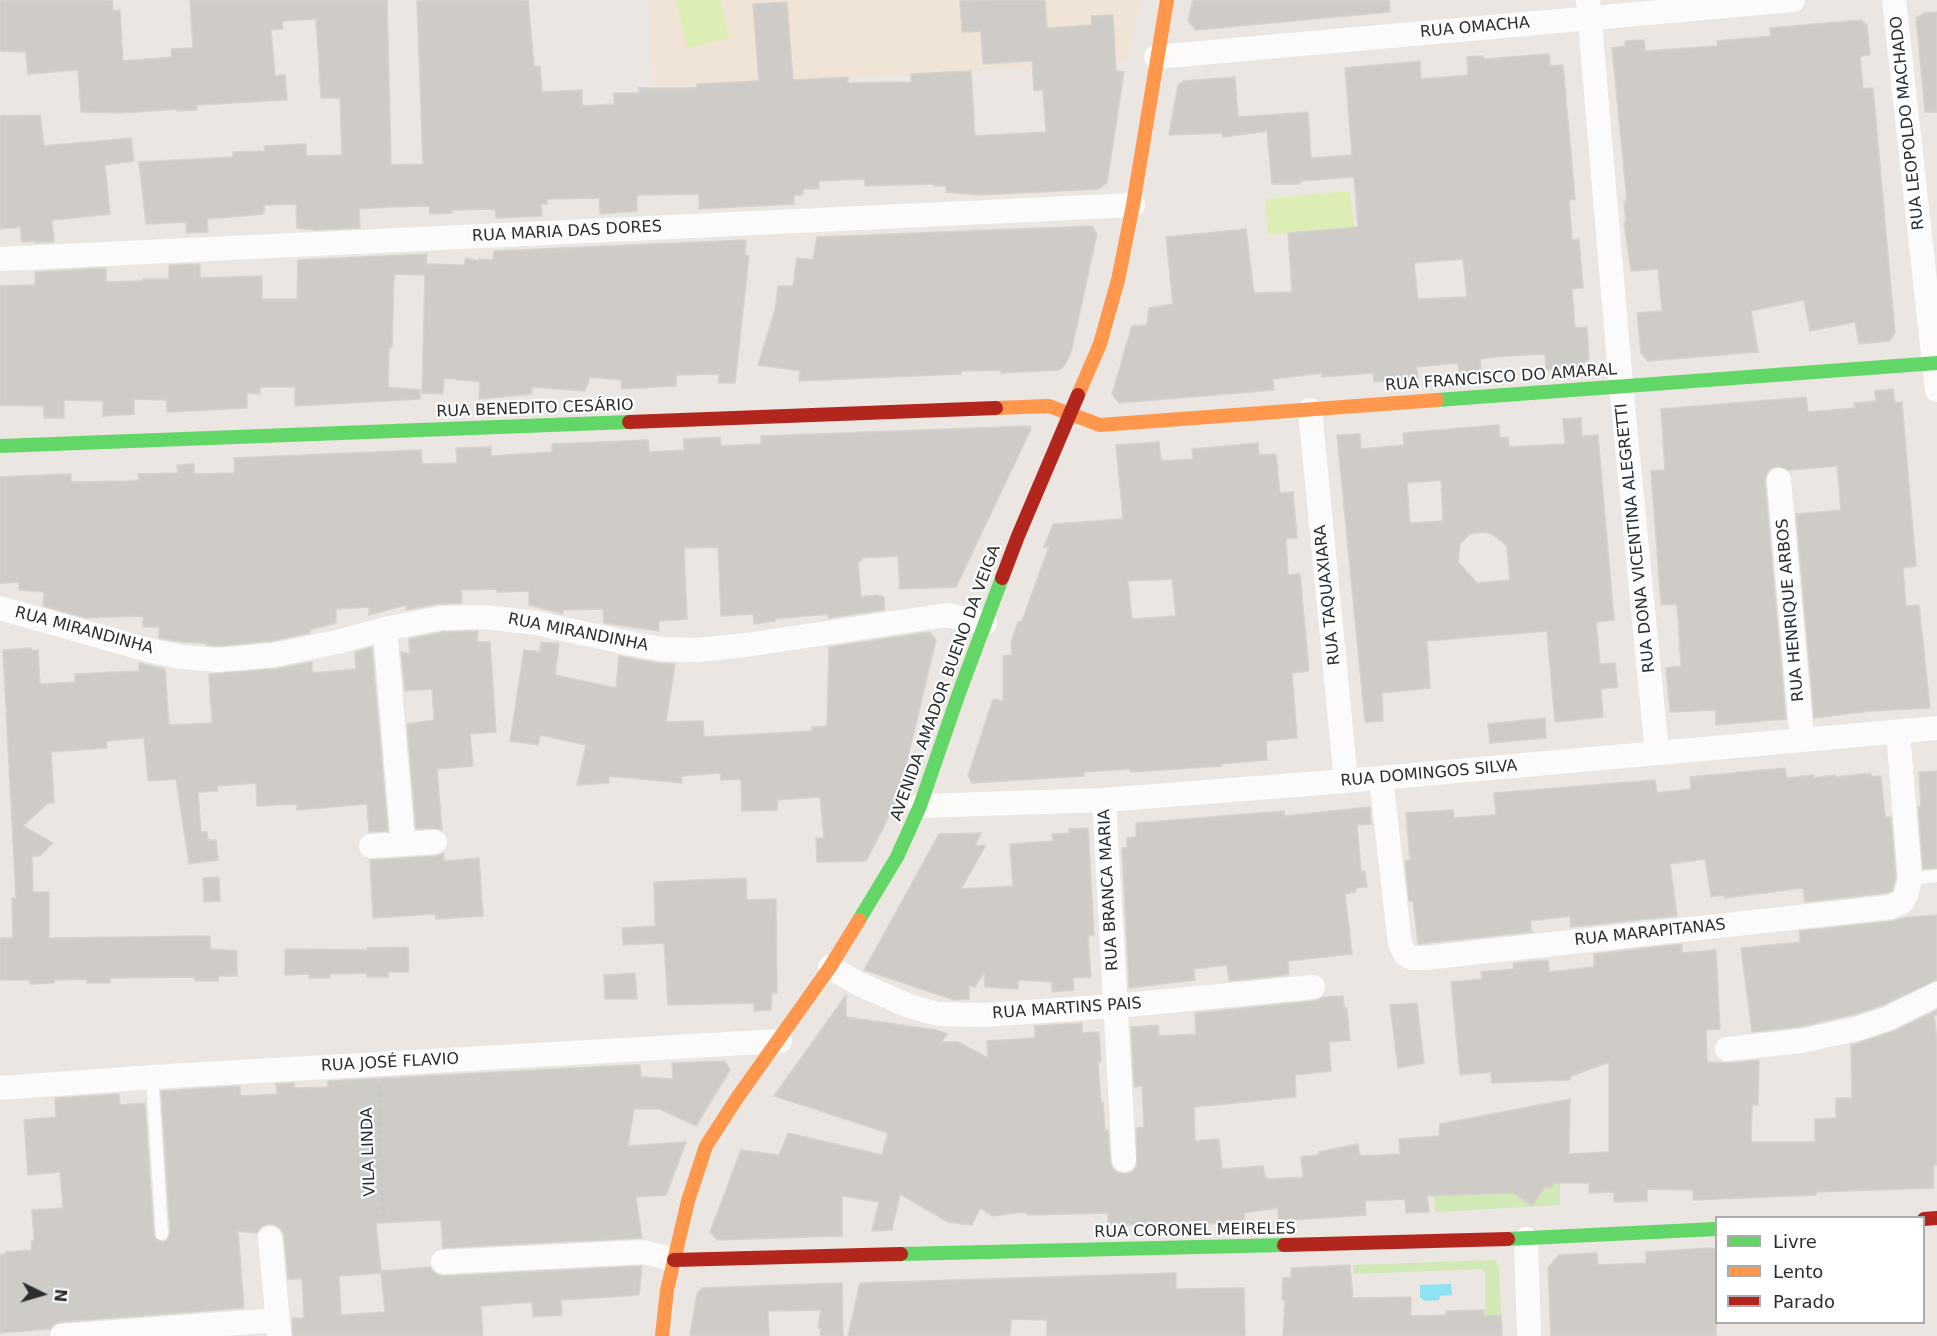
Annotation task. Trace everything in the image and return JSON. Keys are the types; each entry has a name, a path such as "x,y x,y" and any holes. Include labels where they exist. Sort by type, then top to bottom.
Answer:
{"street":[{"name":"AVENIDA AMADOR BUENO DA VEIGA","path":"662,1336 667,1290 688,1201 706,1146 737,1098 780,1041 830,967 897,857 920,806 1018,536 1100,344 1118,280 1133,205 1167,0"},
{"name":"RUA OMACHA","path":"1156,57 1589,9 1793,0"},
{"name":"RUA LEOPOLDO MACHADO","path":"1894,0 1936,363 1937,390"},
{"name":"RUA DONA VICENTINA ALEGRETTI","path":"1589,9 1621,385 1657,753"},
{"name":"RUA MARIA DAS DORES","path":"0,259 1133,205"},
{"name":"RUA FRANCISCO DO AMARAL","path":"1070,414 1100,425 1936,363"},
{"name":"RUA BENEDITO CESÁRIO","path":"0,446 1049,406 1070,414"},
{"name":"RUA TAQUAXIARA","path":"1310,410 1346,781"},
{"name":"RUA HENRIQUE ARBOS","path":"1779,480 1802,740"},
{"name":"RUA MIRANDINHA","path":"0,608 148,650 182,657 218,660 274,655 441,618 486,617 536,623 662,649 697,650 746,645 946,615 985,623"},
{"path":"385,629 402,844"},
{"name":"RUA DOMINGOS SILVA","path":"920,806 1104,800 1381,778 1937,728"},
{"path":"1898,732 1910,879"},
{"name":"RUA MARAPITANAS","path":"1381,778 1400,944 1405,954 1412,958 1891,906 1902,902 1910,879"},
{"name":"RUA BRANCA MARIA","path":"1104,800 1124,1160"},
{"path":"371,846 435,842"},
{"name":"RUA MARTINS PAIS","path":"830,967 860,984 909,1006 938,1014 984,1015 1116,1006 1313,987"},
{"path":"1727,1049 1801,1041 1860,1028 1889,1018 1937,994"},
{"name":"RUA JOSÉ FLAVIO","path":"0,1088 152,1077 780,1041"},
{"name":"RUA CORONEL MEIRELES","path":"674,1260 1526,1239 1715,1229"},
{"path":"62,1336 279,1328 270,1238"},
{"path":"1526,1239 1529,1336"},
{"path":"443,1262 644,1252 674,1260"}],"lane":[{"path":"1910,879 1937,876"},
{"path":"152,1077 162,1234"}],"path":[{"name":"VILA LINDA","path":"379,1085 383,1218"}],"shaded area":[{"path":"650,0 1141,0 1127,60 971,71 653,87"}],"green space":[{"path":"676,0 720,0 729,38 687,48"},
{"path":"1350,191 1354,227 1268,235 1265,199"},
{"path":"1552,1183 1560,1183 1560,1205 1435,1212 1434,1195 1516,1193 1521,1188 1552,1187"},
{"path":"1495,1260 1499,1267 1502,1336 1485,1336 1485,1273 1482,1269 1354,1274 1353,1265"}],"water":[{"path":"1451,1284 1452,1295 1440,1296 1439,1300 1425,1301 1420,1297 1420,1285"}],"building":[{"path":"0,0 112,0 113,11 120,10 123,61 172,57 171,49 193,48 190,0 387,0 391,165 423,164 417,0 528,0 534,66 540,66 542,92 582,90 582,106 614,104 614,93 639,93 639,88 697,88 697,84 759,81 753,4 787,2 793,80 848,77 848,83 911,82 911,74 971,71 975,136 1046,132 1043,90 1034,91 1032,61 983,64 981,31 962,32 960,1 1045,0 1047,28 1092,25 1091,16 1113,15 1116,71 1124,72 1107,183 1099,189 979,195 946,192 946,186 934,186 934,184 865,186 865,179 819,181 819,189 803,189 803,195 794,195 794,204 699,209 699,194 637,195 637,211 600,214 599,198 547,199 547,204 541,204 542,216 496,218 495,209 452,210 452,213 430,214 429,206 388,207 359,209 360,228 316,230 297,228 296,204 264,205 264,214 207,219 208,232 187,233 186,222 146,224 139,162 233,157 233,152 265,151 264,146 306,144 306,156 342,155 340,98 321,98 316,19 282,21 283,29 271,30 275,76 285,75 287,100 197,105 197,110 81,112 78,70 28,74 26,52 0,51"},
{"path":"1193,0 1389,0 1390,12 1196,30 1188,21"},
{"path":"1937,12 1937,112 1925,112 1916,18 1924,13"},
{"path":"1861,20 1867,25 1870,55 1860,56 1863,89 1873,88 1895,333 1889,341 1859,344 1855,322 1810,331 1804,300 1751,311 1758,352 1648,361 1641,353 1637,313 1662,311 1658,269 1631,271 1624,223 1626,222 1624,201 1627,201 1612,48 1625,46 1625,41 1644,40 1645,51 1718,46 1717,41 1771,36 1770,28"},
{"path":"1549,54 1550,66 1563,65 1575,199 1569,200 1572,240 1579,239 1583,288 1572,289 1575,328 1587,327 1589,359 1578,368 1546,370 1545,354 1506,356 1480,359 1481,374 1459,375 1458,363 1417,367 1418,379 1374,382 1373,373 1322,377 1322,373 1273,379 1274,390 1119,403 1112,394 1132,326 1147,325 1149,308 1173,304 1166,237 1246,229 1254,293 1292,292 1288,233 1358,227 1354,177 1301,181 1299,184 1272,184 1267,131 1223,137 1222,133 1169,135 1178,85 1184,81 1235,77 1238,117 1308,112 1311,158 1352,155 1345,68 1420,61 1421,79 1468,75 1467,57 1483,56 1483,59","holes":["1463,259 1467,297 1418,299 1414,263"]},
{"path":"40,115 44,146 131,138 134,161 105,165 110,214 52,220 54,242 22,242 20,227 0,229 0,116"},
{"path":"1092,226 1097,234 1071,352 1065,365 1059,370 1001,373 1001,370 961,371 961,374 799,381 800,371 758,365 775,310 778,286 793,286 797,258 813,260 817,237"},
{"path":"746,240 745,254 749,256 735,383 718,383 719,374 676,375 676,386 621,389 622,380 590,377 585,391 532,387 532,394 479,399 480,382 444,378 443,394 422,393 425,275 394,274 392,348 389,348 388,387 420,390 420,399 295,406 295,387 260,387 260,394 247,393 247,408 167,412 167,400 134,399 134,414 103,416 103,401 64,400 64,418 44,418 44,406 0,405 0,286 35,285 35,272 106,268 106,282 143,281 143,279 169,279 169,265 200,264 200,278 262,276 262,299 297,299 298,260 427,254 426,264 464,265 466,258 479,261 479,259 493,260 494,251"},
{"path":"1893,389 1895,403 1902,402 1916,566 1903,568 1906,606 1919,605 1930,708 1870,711 1814,718 1796,514 1841,510 1837,466 1789,470 1778,466 1770,469 1765,481 1786,719 1716,725 1716,710 1670,712 1666,668 1681,666 1677,604 1661,605 1651,471 1665,470 1661,409 1806,397 1808,412 1855,408 1854,403 1876,401 1875,391"},
{"path":"1581,418 1582,436 1598,435 1614,620 1596,622 1600,664 1615,663 1618,687 1601,689 1603,717 1555,722 1547,631 1427,641 1430,688 1382,693 1383,721 1365,722 1337,435 1360,434 1361,449 1404,445 1403,433 1499,425 1500,438 1508,437 1509,447 1565,444 1563,419","holes":["1441,480 1443,521 1410,523 1407,483","1483,532 1492,534 1507,546 1510,580 1477,583 1458,562 1460,544 1470,534"]},
{"path":"1029,426 1031,429 956,587 900,589 898,556 862,558 862,561 858,562 861,597 876,595 884,597 884,610 828,618 828,614 775,619 775,621 754,624 753,614 721,616 718,547 684,548 687,619 659,621 659,631 604,623 603,609 563,610 563,614 529,605 529,591 461,590 462,603 438,604 406,610 406,605 369,615 369,607 336,609 336,623 310,630 310,633 272,641 218,646 159,638 159,627 143,627 143,616 86,618 43,606 44,592 19,590 19,582 0,583 0,477 71,474 71,482 127,481 139,480 138,474 178,473 177,465 194,464 194,474 235,473 234,458 421,450 422,464 457,463 456,448 491,447 491,456 552,452 552,444 648,440 649,452 684,450 684,439 720,437 721,446 761,444 761,436"},
{"path":"1159,442 1161,461 1193,459 1192,449 1258,443 1259,455 1276,454 1280,493 1293,492 1297,538 1286,539 1288,575 1300,574 1309,671 1292,673 1297,738 1266,741 1267,760 1221,764 1221,766 1131,772 1130,769 1084,772 1084,776 972,783 968,775 993,699 1003,701 1003,656 1012,655 1011,643 1018,622 1022,621 1049,547 1044,547 1053,524 1123,519 1116,445","holes":["1172,579 1176,616 1132,619 1128,581"]},
{"path":"478,631 477,642 490,642 496,732 470,734 473,766 437,769 442,830 416,829 407,724 434,720 432,689 405,691 401,652 410,654 409,639 443,632"},
{"path":"929,632 936,640 898,799 866,861 817,862 816,838 824,838 820,797 777,800 777,810 742,811 741,779 721,780 720,773 681,776 682,783 609,776 609,783 577,785 586,745 540,735 538,745 510,741 524,650 540,652 541,642 559,644 555,675 616,688 619,656 675,664 666,722 703,721 704,737 812,731 812,727 827,726 829,647"},
{"path":"372,647 388,831 369,832 367,804 297,810 297,804 257,806 256,783 217,786 218,791 198,792 201,832 207,832 208,840 216,840 218,860 189,864 176,779 148,781 144,738 106,741 107,748 51,752 54,803 48,803 23,826 53,843 40,856 32,856 33,892 49,892 49,938 210,936 210,949 237,951 237,976 218,976 218,981 195,981 195,977 110,978 110,983 87,983 87,979 54,980 54,983 30,984 30,980 0,980 0,938 13,938 12,898 16,898 3,650 31,648 31,651 38,650 40,684 75,682 75,674 139,671 139,663 165,669 169,725 212,723 209,674 275,669 312,662 312,673 356,669 355,652"},
{"path":"1545,718 1546,738 1490,743 1488,724"},
{"path":"1785,768 1787,778 1813,775 1813,778 1835,775 1836,777 1871,773 1871,777 1881,776 1885,817 1891,817 1896,878 1892,891 1805,902 1803,888 1725,898 1724,895 1711,897 1705,859 1670,864 1677,916 1571,927 1570,916 1530,921 1532,932 1418,944 1413,901 1409,901 1405,861 1410,860 1406,813 1453,810 1454,818 1496,815 1494,793 1655,780 1657,793 1691,789 1690,777"},
{"path":"1937,771 1937,868 1923,869 1918,807 1921,806 1919,772"},
{"path":"1370,807 1371,824 1357,825 1361,871 1365,871 1367,887 1356,888 1356,892 1345,894 1352,954 1288,961 1289,974 1277,976 1229,981 1227,965 1194,969 1195,980 1129,988 1122,848 1127,848 1127,838 1136,837 1136,823 1284,811 1284,816"},
{"path":"1088,828 1094,935 1088,936 1091,977 1073,978 1074,990 1052,992 1052,982 1018,980 1018,989 985,987 984,972 975,987 969,986 969,999 954,1000 864,970 939,834 981,833 975,846 986,845 961,889 1013,886 1010,844 1053,841 1052,834 1069,833 1069,829"},
{"path":"444,853 444,861 479,858 483,916 436,919 435,914 373,918 370,860 436,856"},
{"path":"219,877 220,901 204,902 203,878"},
{"path":"746,878 747,900 776,899 777,993 772,993 771,1010 754,1011 754,1003 668,1005 664,943 623,945 622,928 655,926 654,882"},
{"path":"1937,915 1937,980 1883,1005 1856,1014 1799,1027 1752,1032 1741,948 1800,942 1799,931"},
{"path":"1682,944 1682,953 1716,950 1720,1029 1706,1030 1707,1062 1729,1063 1759,1060 1758,1105 1752,1105 1751,1142 1815,1142 1815,1119 1836,1118 1836,1098 1852,1098 1851,1045 1894,1031 1937,1010 1937,1015 1934,1015 1937,1041 1937,1165 1934,1165 1933,1188 1816,1192 1816,1195 1693,1200 1693,1190 1647,1189 1647,1201 1614,1202 1614,1192 1589,1193 1589,1183 1552,1183 1552,1187 1544,1188 1532,1206 1513,1193 1427,1196 1429,1212 1406,1213 1405,1199 1365,1201 1366,1215 1278,1221 1278,1208 1244,1213 1245,1223 1108,1225 1108,1213 1029,1215 1024,1212 993,1216 980,1208 972,1225 948,1222 900,1194 892,1230 872,1231 879,1202 842,1196 842,1236 717,1240 710,1232 741,1150 779,1155 788,1133 882,1155 888,1133 774,1096 846,995 846,1017 936,1030 947,1034 941,1042 958,1042 988,1058 987,1041 1035,1038 1035,1026 1082,1023 1082,1033 1099,1032 1101,1062 1098,1062 1101,1103 1103,1103 1105,1130 1108,1130 1110,1161 1117,1172 1124,1174 1132,1172 1137,1166 1136,1128 1144,1127 1142,1086 1134,1087 1131,1027 1158,1025 1159,1036 1196,1034 1195,1013 1343,996 1344,1008 1347,1008 1350,1040 1329,1042 1331,1071 1295,1075 1296,1097 1194,1107 1195,1141 1219,1139 1222,1169 1263,1166 1267,1179 1303,1177 1301,1157 1319,1155 1318,1152 1358,1144 1360,1156 1400,1154 1399,1139 1439,1136 1440,1124 1570,1099 1569,1154 1609,1152 1609,1062 1571,1076 1570,1080 1492,1083 1491,1072 1460,1075 1451,982 1482,979 1481,972 1514,969 1513,963 1548,960 1549,972 1594,967 1594,954"},
{"path":"408,947 409,972 388,972 388,977 367,977 367,973 330,974 330,978 309,978 309,974 285,975 285,949 367,950 367,948"},
{"path":"635,973 637,999 605,999 604,975"},
{"path":"1417,1003 1424,1063 1398,1068 1390,1005"},
{"path":"725,1061 730,1070 696,1126 660,1109 634,1109 628,1146 686,1142 666,1195 636,1197 642,1238 443,1248 441,1220 376,1223 381,1271 430,1267 436,1274 444,1276 642,1266 639,1295 561,1300 562,1315 533,1317 532,1302 481,1306 483,1336 293,1336 292,1318 304,1318 302,1279 288,1279 284,1236 281,1229 269,1224 261,1227 257,1233 238,1231 244,1308 61,1322 50,1329 0,1333 0,1255 6,1252 32,1250 31,1241 34,1241 32,1210 63,1208 60,1172 28,1175 24,1120 56,1117 55,1098 119,1094 120,1105 145,1103 154,1235 162,1242 167,1240 170,1233 161,1091 240,1086 240,1096 277,1094 276,1084 294,1083 294,1088 328,1087 328,1081 632,1065 640,1065 641,1077 673,1079 672,1063","holes":["381,1273 385,1312 341,1315 339,1276"]},
{"path":"1715,1249 1716,1336 1551,1336 1548,1268 1559,1255 1597,1253 1598,1265 1646,1263 1646,1252"},
{"path":"1350,1265 1353,1298 1411,1297 1411,1316 1446,1315 1446,1311 1484,1310 1484,1316 1501,1315 1502,1336 1283,1336 1285,1300 1282,1300 1283,1278 1291,1278 1291,1268"},
{"path":"1176,1273 1176,1289 1244,1288 1245,1336 1047,1336 1047,1320 1011,1319 1010,1336 848,1336 860,1283"},
{"path":"842,1283 843,1336 820,1336 821,1329 818,1328 821,1310 768,1311 769,1336 690,1336 697,1293 702,1288"}],"traffic: fast":[{"path":"1437,400 1937,363"},
{"path":"0,446 629,422"},
{"path":"859,920 897,857 920,806 1002,578"},
{"path":"1508,1239 1715,1229"},
{"path":"901,1254 1284,1245"}],"traffic: slow":[{"path":"1078,395 1100,344 1118,280 1133,205 1167,0"},
{"path":"996,408 1049,406 1100,425 1437,400"},
{"path":"662,1336 667,1290 688,1201 706,1146 737,1098 830,967 859,920"}],"traffic: jam":[{"path":"1002,578 1078,395"},
{"path":"629,422 996,408"},
{"path":"1925,1219 1937,1218"},
{"path":"1284,1245 1508,1239"},
{"path":"674,1260 901,1254"}]}
